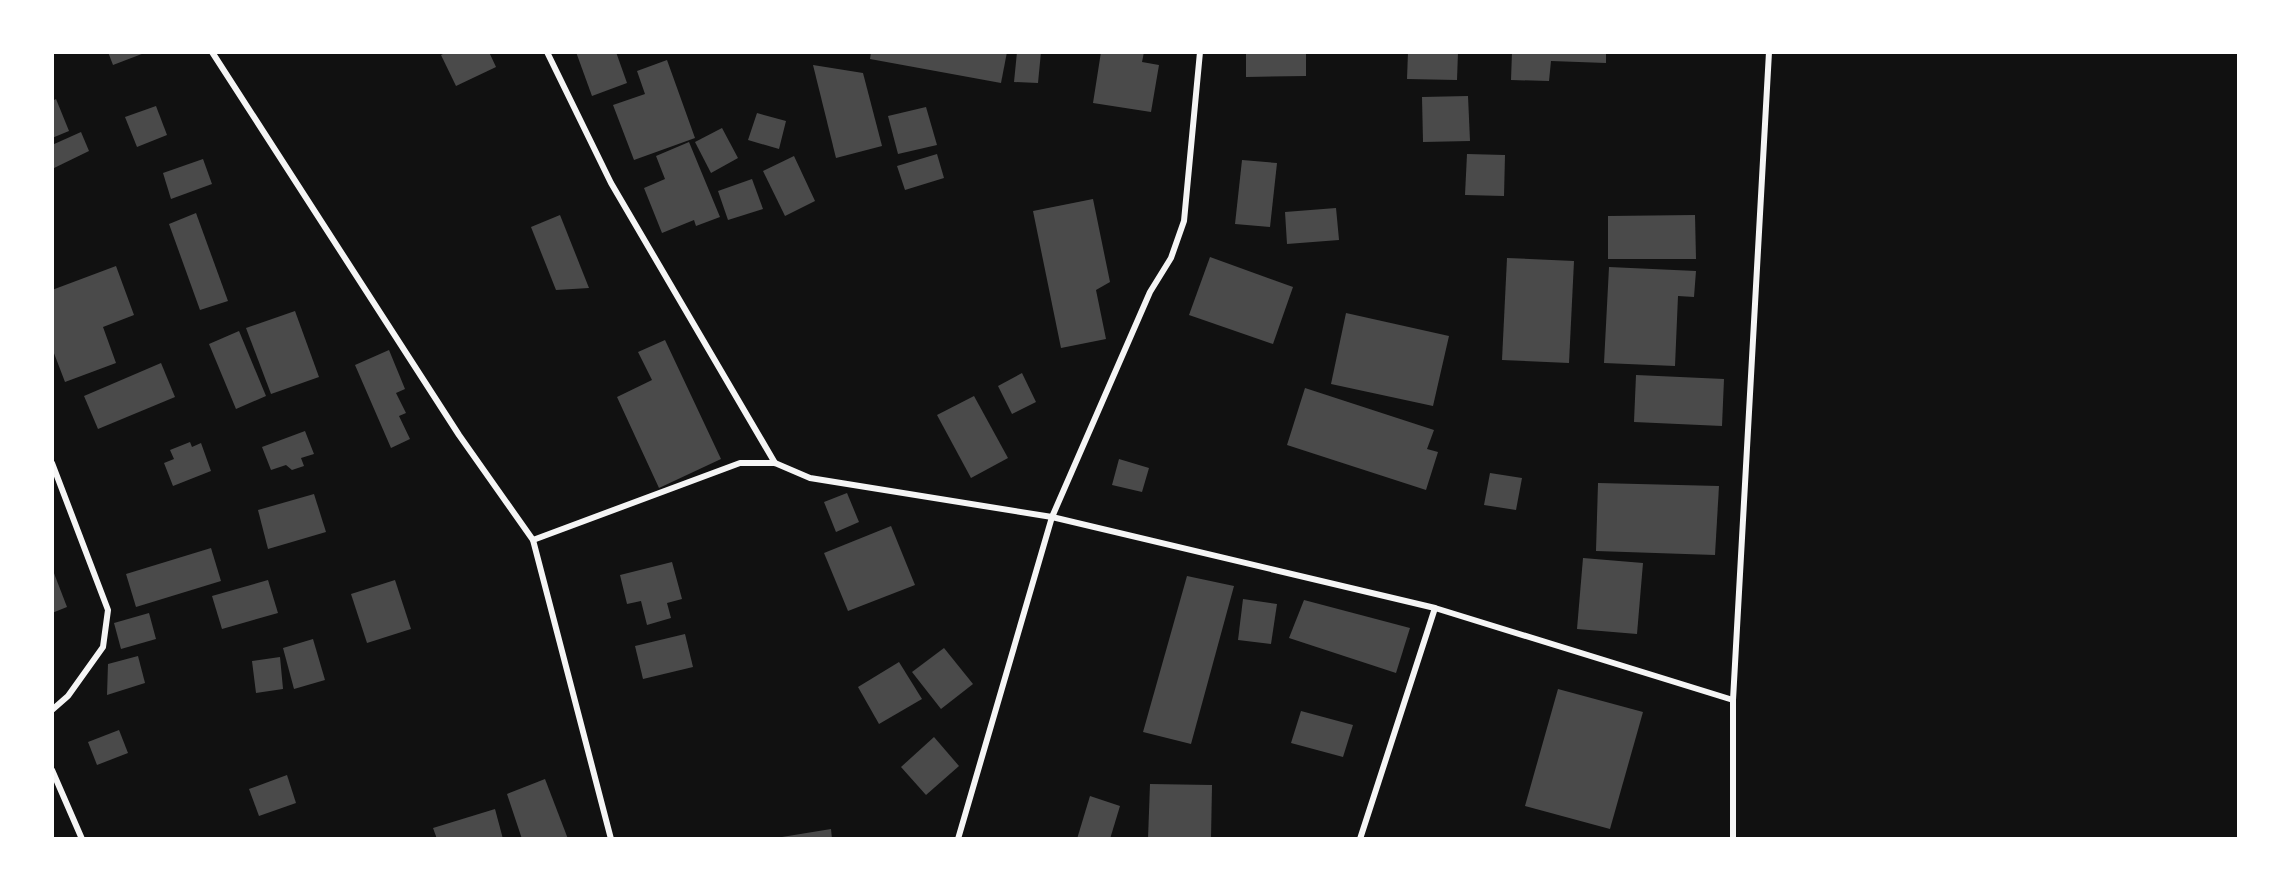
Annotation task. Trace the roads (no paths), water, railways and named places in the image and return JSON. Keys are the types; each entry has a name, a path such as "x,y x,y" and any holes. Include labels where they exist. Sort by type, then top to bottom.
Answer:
{"lane":[{"path":"212,52 459,435 533,540 611,839"},
{"path":"547,52 611,183 775,463"},
{"path":"958,839 1052,517 1150,292 1171,258 1184,221 1200,52"},
{"path":"1733,839 1733,700 1769,52"},
{"path":"52,463 108,610 103,647 68,696 52,710"},
{"path":"533,540 740,463 775,463 810,478 1052,517 1435,608 1733,700"},
{"path":"1360,839 1435,608"},
{"path":"52,770 82,839"}]}
